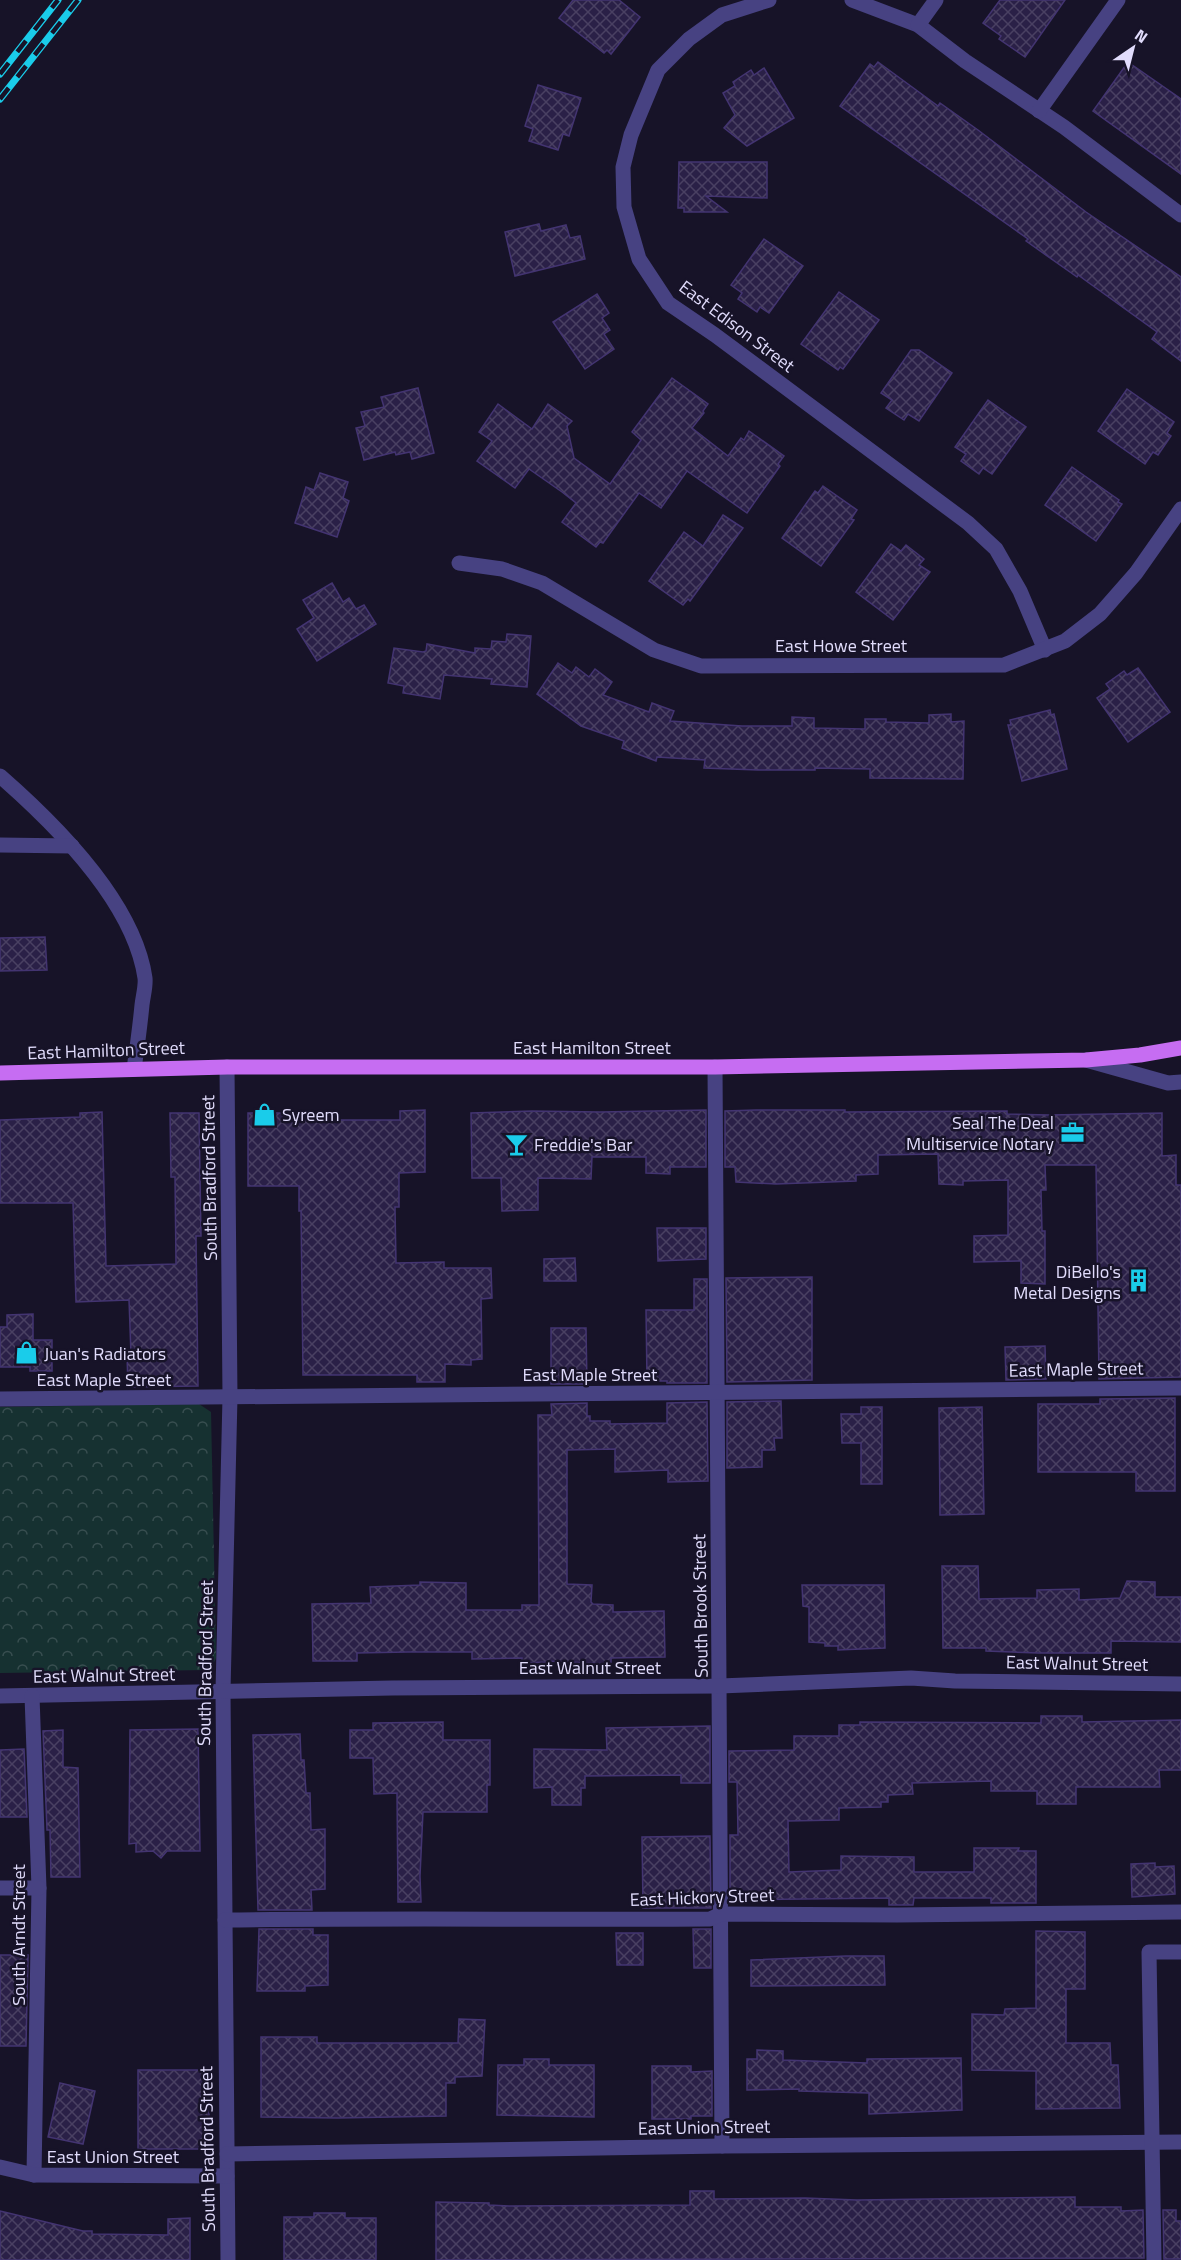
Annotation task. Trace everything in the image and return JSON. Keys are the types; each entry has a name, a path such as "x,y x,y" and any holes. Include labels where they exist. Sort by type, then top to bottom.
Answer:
{"main road":[{"path":"1086,1060 1140,1055 1181,1048"},
{"name":"East Hamilton Street","path":"0,1073 227,1066 715,1067 1086,1060"}],"street":[{"name":"East Edison Street","path":"769,0 722,15 688,39 658,70 631,135 623,166 624,207 639,259 668,303 716,335 968,523 996,549 1020,591 1045,650"},
{"path":"852,0 918,25 1181,215"},
{"path":"918,25 936,0"},
{"path":"1039,111 1118,0"},
{"name":"East Howe Street","path":"459,563 502,569 542,583 654,651 701,666 1004,665 1065,641 1100,614 1136,573 1181,509"},
{"path":"0,776 72,846 124,917 138,948 145,980 134,1069"},
{"path":"0,845 72,846"},
{"name":"East Hamilton Street","path":"1086,1060 1168,1083 1181,1082"},
{"name":"South Bradford Street","path":"227,1066 231,1397 223,1691 228,2260"},
{"name":"South Brook Street","path":"715,1067 722,2146"},
{"name":"East Maple Street","path":"0,1399 1181,1388"},
{"name":"East Walnut Street","path":"0,1696 223,1691 720,1686 911,1678 955,1681 1181,1684"},
{"name":"South Arndt Street","path":"32,1696 39,1888 34,2175"},
{"path":"0,1888 39,1888"},
{"name":"East Hickory Street","path":"225,1920 710,1919 722,1914 1181,1912"},
{"path":"1154,2260 1149,1952 1181,1952"},
{"name":"East Union Street","path":"227,2154 1181,2142"},
{"name":"East Union Street","path":"0,2167 34,2175 227,2176"}],"green space":[{"path":"199,1404 211,1412 216,1658 212,1666 207,1670 0,1673 0,1407"}],"building":[{"path":"573,0 619,0 640,17 611,54 607,50 604,53 559,18"},
{"path":"1000,0 1065,0 1025,57 999,39 1001,36 983,23"},
{"path":"878,62 938,106 940,103 1086,212 1181,277 1181,361 1152,339 1157,332 1026,241 1028,239 840,106 870,64 874,67"},
{"path":"1128,62 1181,99 1181,174 1093,111"},
{"path":"764,68 794,118 747,146 724,128 735,115 723,93 735,86 733,82 751,70 754,75"},
{"path":"538,85 581,98 569,136 563,134 558,150 529,141 533,129 525,126"},
{"path":"679,162 767,162 767,198 706,196 727,212 684,212 684,208 678,208"},
{"path":"539,224 541,231 566,225 570,238 580,236 585,259 515,276 505,232"},
{"path":"764,239 803,266 769,313 760,307 757,312 738,299 742,293 731,285"},
{"path":"839,292 879,320 843,369 840,367 838,370 801,344"},
{"path":"597,294 609,313 602,318 610,330 604,334 614,349 585,369 553,322"},
{"path":"911,350 919,350 952,373 919,421 908,414 904,420 886,408 892,400 881,393"},
{"path":"672,378 708,404 692,428 728,456 741,438 744,440 749,431 784,456 778,464 780,466 747,513 687,471 661,508 639,493 603,543 600,542 596,547 562,522 576,503 562,492 529,469 515,488 477,461 492,441 479,432 498,404 532,429 548,404 572,421 567,426 574,458 610,484 641,440 632,432"},
{"path":"418,388 434,453 412,459 410,452 396,455 395,452 364,460 356,428 365,426 361,412 384,407 381,397"},
{"path":"1127,389 1174,422 1167,433 1171,436 1158,455 1153,452 1145,464 1098,431"},
{"path":"988,400 1026,427 992,474 983,468 979,474 961,461 966,454 955,447"},
{"path":"1072,467 1122,504 1096,541 1045,505"},
{"path":"320,473 348,482 343,498 349,501 337,537 295,523 306,487 314,490"},
{"path":"823,486 857,510 851,519 854,520 821,566 782,538 815,491 818,493"},
{"path":"723,515 743,528 690,601 688,599 683,605 649,581 684,532 703,546"},
{"path":"891,544 901,551 906,545 924,559 919,565 930,572 893,620 856,592"},
{"path":"332,583 343,602 349,598 356,609 364,605 376,624 317,661 297,629 314,618 303,600"},
{"path":"507,634 531,636 527,687 491,684 492,679 444,675 440,699 403,693 404,686 388,683 394,648 423,652 426,651 427,644 475,653 475,648 491,649 492,641 506,642"},
{"path":"558,663 572,673 576,667 589,677 595,669 612,682 603,695 649,712 652,703 674,711 670,721 742,726 792,726 792,717 814,718 814,728 865,729 865,719 929,723 929,715 951,714 951,722 964,721 963,779 870,778 870,769 704,768 705,760 657,757 656,761 622,748 624,741 581,726 537,694"},
{"path":"1138,668 1170,712 1128,742 1097,698 1110,689 1106,684 1124,671 1127,675"},
{"path":"1050,710 1051,715 1054,714 1067,769 1022,781 1008,725 1011,725 1010,720"},
{"path":"45,937 47,970 0,971 0,938"},
{"path":"425,1110 425,1172 399,1173 399,1207 395,1207 396,1263 444,1262 444,1268 491,1268 492,1298 481,1299 482,1359 471,1360 471,1365 445,1364 445,1382 417,1382 417,1375 303,1375 299,1186 248,1186 248,1113 299,1113 299,1120 400,1120 400,1111"},
{"path":"706,1110 706,1167 670,1167 670,1174 646,1173 646,1157 592,1157 591,1179 538,1178 538,1210 502,1211 501,1178 472,1178 471,1113"},
{"path":"725,1111 1007,1111 1007,1114 1049,1115 1162,1113 1162,1156 1176,1155 1176,1185 1181,1185 1181,1377 1099,1379 1096,1165 1045,1165 1046,1190 1041,1190 1042,1231 1045,1231 1045,1284 1021,1283 1021,1261 974,1262 974,1236 1008,1235 1008,1180 963,1181 963,1185 939,1184 938,1154 878,1155 878,1174 856,1175 856,1181 776,1184 736,1182 735,1167 725,1167"},
{"path":"102,1112 106,1266 176,1264 175,1177 171,1177 170,1113 199,1113 201,1236 196,1236 198,1386 128,1387 127,1355 131,1355 129,1300 76,1302 73,1203 0,1203 0,1120 80,1117 80,1113"},
{"path":"657,1228 706,1228 706,1259 658,1261"},
{"path":"575,1258 576,1281 544,1281 544,1259"},
{"path":"812,1277 812,1380 727,1382 726,1278"},
{"path":"694,1279 707,1279 707,1383 647,1381 646,1310 694,1310"},
{"name":"Juan's Radiators","path":"33,1314 33,1340 52,1340 52,1371 30,1371 30,1367 0,1367 0,1327 7,1327 7,1315"},
{"path":"551,1328 586,1328 587,1384 551,1384"},
{"path":"1045,1346 1046,1379 1006,1380 1005,1347"},
{"path":"1175,1398 1175,1491 1136,1491 1136,1472 1038,1472 1038,1404 1100,1404 1100,1399"},
{"path":"781,1401 782,1438 774,1438 775,1450 762,1450 762,1467 727,1468 727,1402"},
{"path":"707,1402 708,1481 668,1482 668,1470 615,1472 615,1449 567,1450 567,1584 592,1585 591,1602 613,1605 613,1612 664,1611 665,1657 611,1658 611,1664 547,1661 522,1663 522,1658 472,1659 472,1652 408,1652 357,1653 357,1661 313,1661 312,1604 371,1603 370,1587 420,1585 420,1582 466,1583 466,1610 522,1610 522,1605 539,1605 538,1415 552,1415 551,1404 587,1403 587,1416 590,1416 590,1421 610,1421 610,1424 667,1423 667,1403"},
{"path":"861,1407 882,1407 882,1484 861,1484 861,1443 842,1443 841,1414 861,1414"},
{"path":"982,1407 984,1514 940,1515 939,1408"},
{"path":"942,1566 978,1566 979,1599 1037,1598 1037,1590 1079,1589 1079,1600 1120,1598 1127,1581 1155,1582 1155,1597 1181,1597 1181,1642 1111,1641 1111,1653 1038,1653 986,1651 986,1648 943,1648"},
{"path":"802,1585 884,1585 885,1648 838,1650 838,1646 809,1642 809,1607 803,1606"},
{"path":"1041,1716 1082,1716 1082,1722 1181,1720 1181,1770 1159,1770 1160,1787 1076,1787 1076,1804 1037,1804 1037,1791 991,1791 991,1781 912,1783 913,1794 888,1795 888,1802 881,1802 881,1807 839,1808 839,1820 788,1821 789,1872 841,1870 841,1856 914,1857 914,1872 974,1872 974,1848 1019,1848 1018,1851 1036,1851 1036,1903 991,1903 991,1898 914,1898 913,1905 889,1905 889,1898 730,1900 730,1835 738,1835 737,1782 729,1782 729,1751 794,1750 794,1736 839,1736 839,1725 860,1725 860,1722 1041,1723"},
{"path":"443,1722 443,1740 490,1740 490,1785 487,1785 487,1812 423,1812 421,1902 398,1902 397,1793 374,1794 373,1758 350,1758 350,1730 373,1730 373,1723"},
{"path":"710,1726 710,1783 681,1783 681,1775 585,1776 585,1788 581,1788 581,1805 552,1805 552,1787 534,1788 534,1749 607,1750 606,1728"},
{"path":"198,1729 200,1851 167,1851 161,1858 153,1851 136,1852 136,1843 129,1844 130,1730"},
{"path":"63,1730 63,1767 78,1768 80,1877 51,1877 43,1731"},
{"path":"300,1734 306,1793 310,1793 311,1830 325,1829 325,1889 311,1890 312,1910 258,1910 253,1735"},
{"path":"24,1749 27,1817 0,1817 0,1750"},
{"path":"710,1836 711,1908 643,1908 642,1837"},
{"path":"1155,1863 1155,1867 1174,1866 1175,1894 1132,1897 1131,1864"},
{"path":"259,1929 313,1929 313,1935 328,1935 328,1985 305,1986 305,1991 257,1991"},
{"path":"693,1929 711,1929 711,1968 694,1968"},
{"path":"1036,1931 1085,1932 1085,1989 1066,1989 1066,2043 1110,2043 1111,2065 1118,2065 1120,2108 1036,2109 1036,2071 972,2070 972,2014 1004,2015 1005,2009 1036,2008"},
{"path":"616,1933 643,1933 643,1965 617,1965"},
{"path":"0,1955 28,1955 26,2046 0,2046"},
{"path":"884,1956 885,1985 751,1986 751,1960"},
{"path":"459,2019 485,2020 482,2076 455,2077 455,2083 446,2083 446,2116 261,2117 261,2037 317,2037 317,2043 458,2043"},
{"path":"757,2050 783,2051 783,2060 867,2063 867,2059 961,2058 962,2110 869,2114 869,2093 799,2091 799,2089 747,2090 747,2059 757,2059"},
{"path":"524,2059 549,2059 549,2065 594,2065 594,2117 497,2115 498,2065 524,2065"},
{"path":"652,2066 691,2066 691,2072 712,2071 712,2116 691,2116 691,2119 652,2119"},
{"path":"138,2070 209,2070 209,2149 138,2149"},
{"path":"60,2083 95,2091 83,2144 48,2137"},
{"path":"690,2191 714,2191 714,2199 1075,2197 1075,2207 1121,2207 1121,2211 1143,2210 1144,2258 436,2260 436,2202 489,2203 489,2205 509,2206 690,2205"},
{"path":"1163,2210 1176,2210 1176,2221 1181,2221 1181,2259 1164,2259"},
{"path":"0,2211 83,2231 92,2231 92,2234 168,2235 168,2219 190,2218 190,2260 0,2260"},
{"path":"314,2213 345,2213 345,2218 376,2218 376,2260 284,2260 284,2217 314,2217"}],"railway":[{"path":"0,74 58,0"},
{"path":"0,99 78,0"}],"place":[{"name":"Syreem","path":"264,1114"},
{"name":"Seal The Deal Multiservice Notary","path":"1072,1132"},
{"name":"Freddie's Bar","path":"516,1144"},
{"name":"DiBello's Metal Designs","path":"1139,1281"},
{"name":"Juan's Radiators","path":"26,1353"}]}
